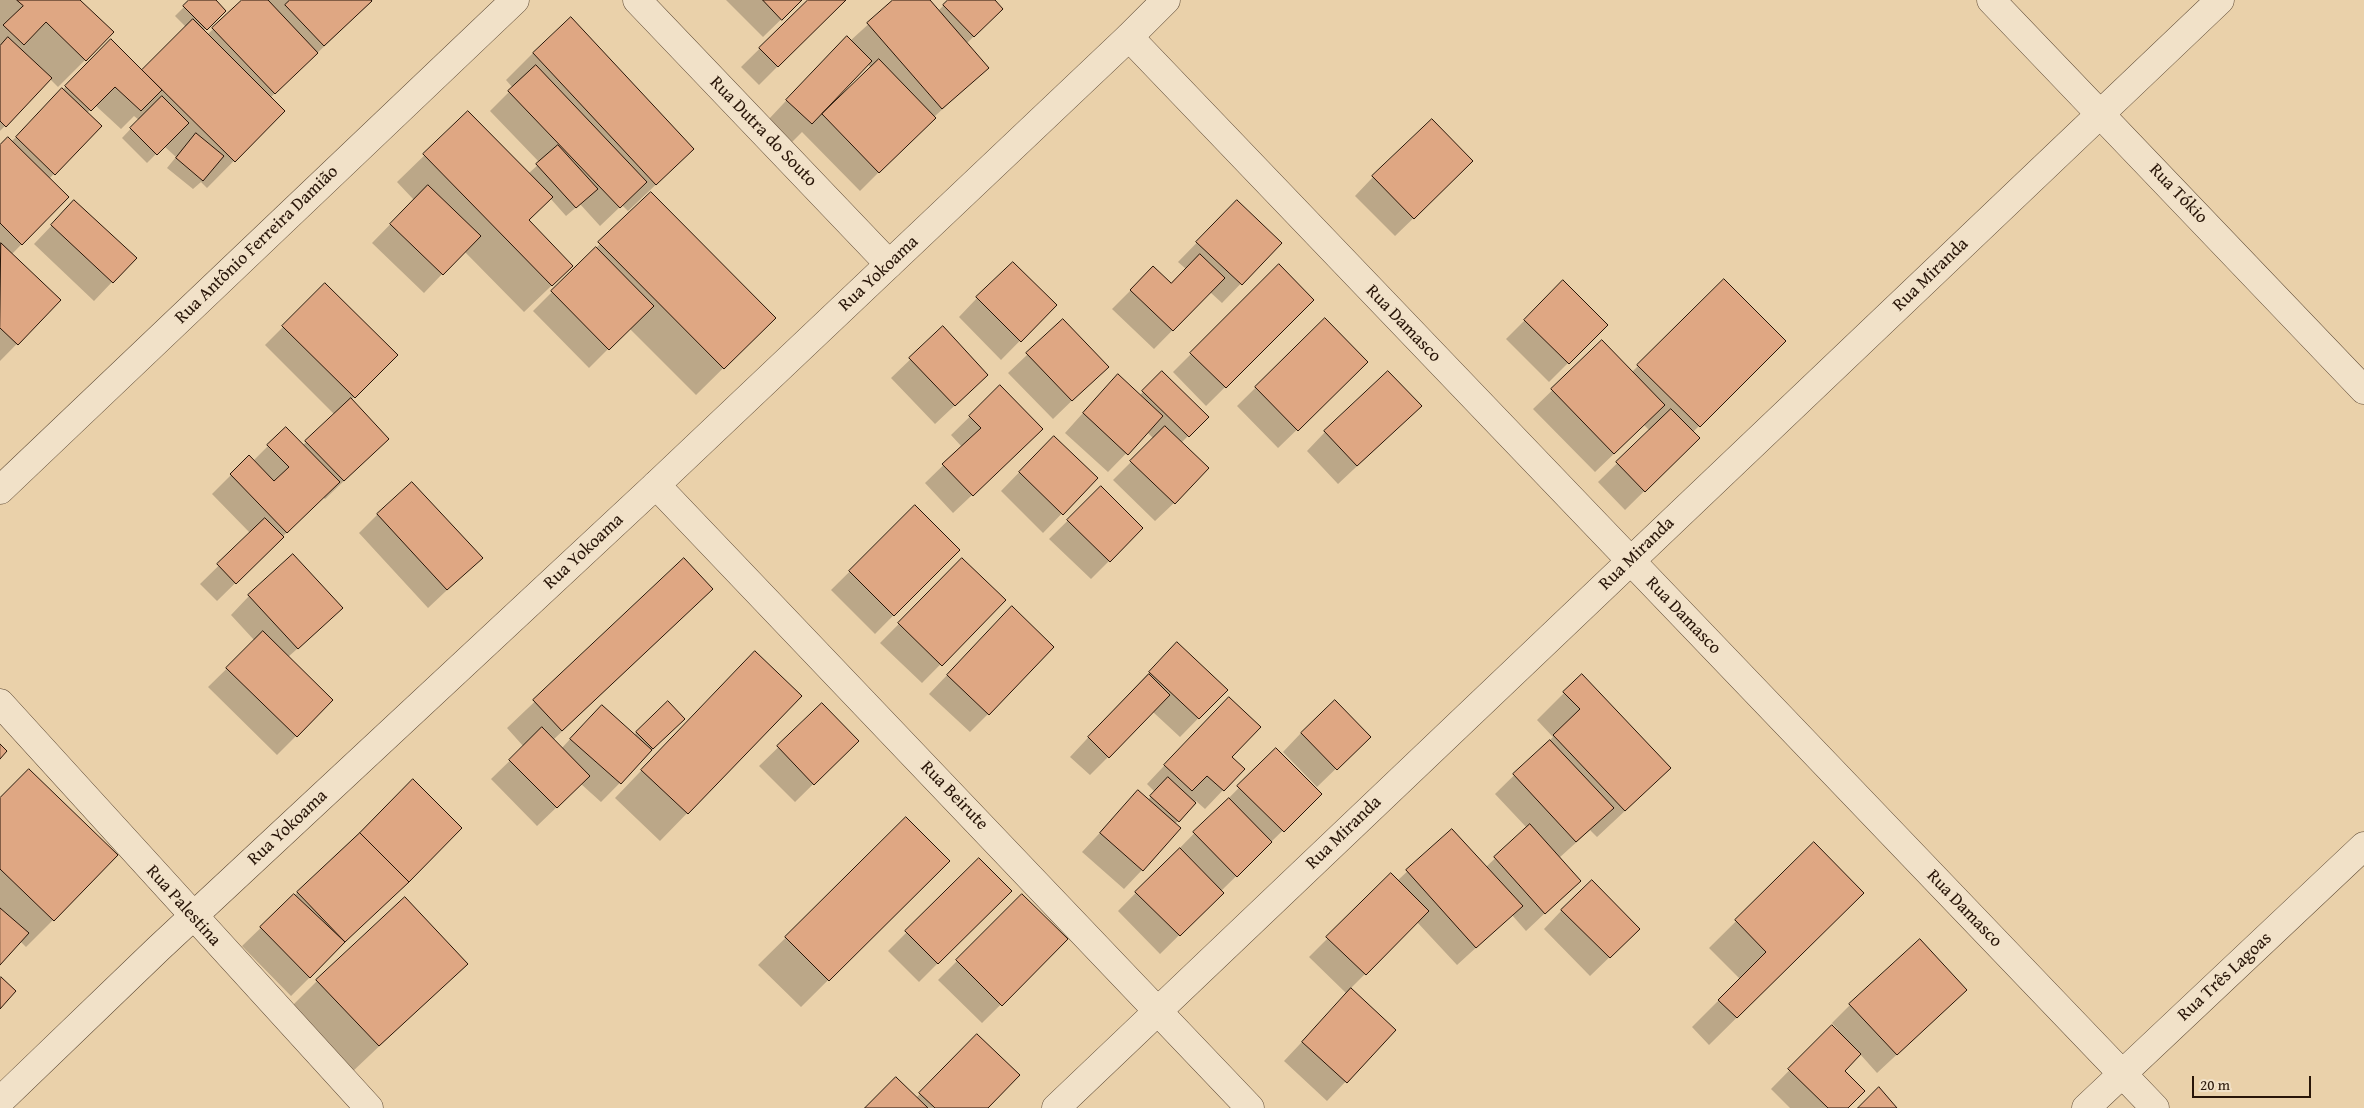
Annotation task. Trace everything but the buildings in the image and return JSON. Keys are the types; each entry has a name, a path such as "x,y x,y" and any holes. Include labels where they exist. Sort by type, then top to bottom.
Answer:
{"street":[{"name":"Rua Antônio Ferreira Damião","path":"0,490 515,0"},
{"name":"Rua Dutra do Souto","path":"637,0 889,264"},
{"name":"Rua Yokoama","path":"0,1101 193,917 656,485 1166,0"},
{"name":"Rua Tókio","path":"1991,0 2364,390"},
{"name":"Rua Miranda","path":"1056,1108 2220,0"},
{"name":"Rua Damasco","path":"1129,37 2155,1108"},
{"name":"Rua Beirute","path":"656,485 1250,1108"},
{"name":"Rua Palestina","path":"0,703 369,1108"},
{"name":"Rua Três Lagoas","path":"2086,1108 2364,846"}]}
